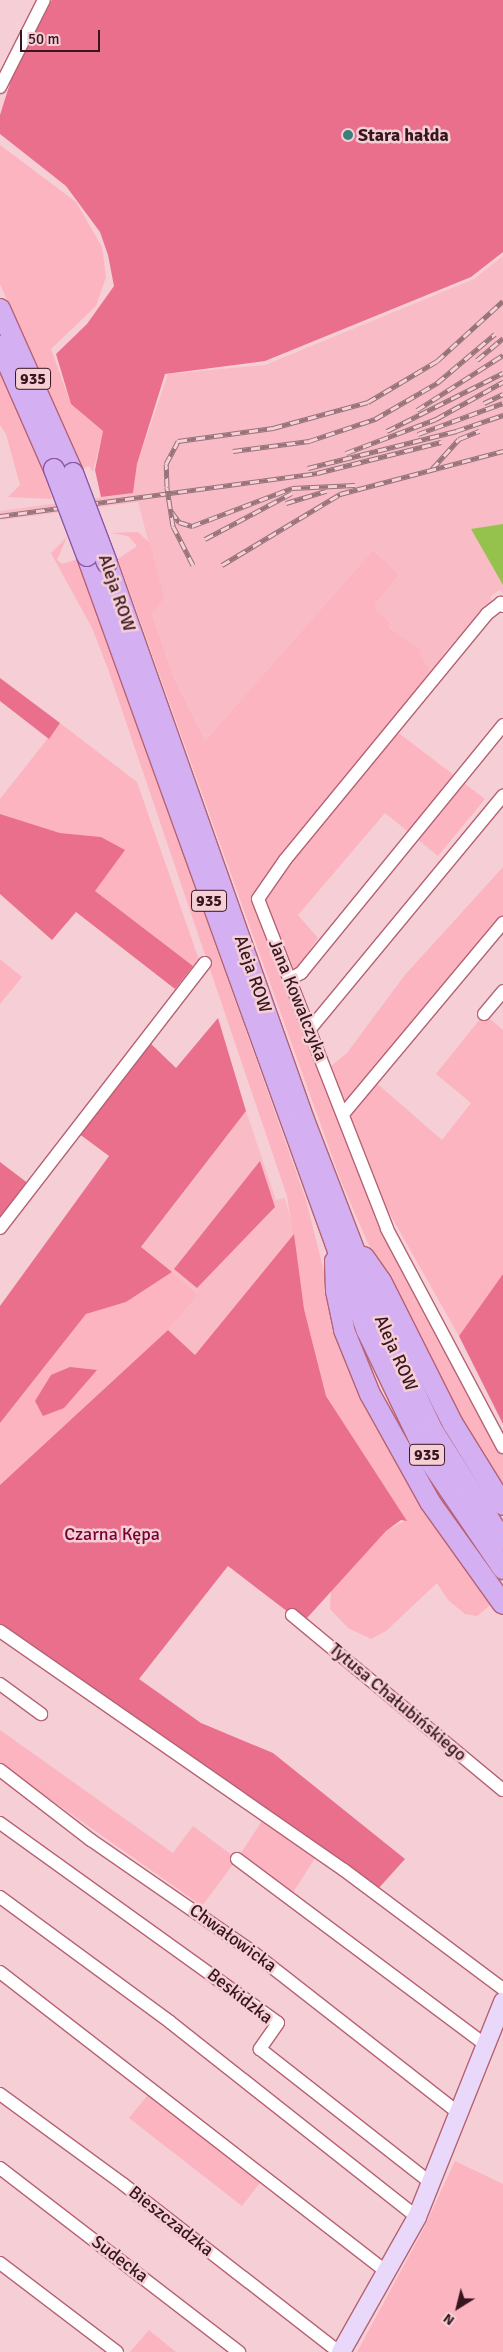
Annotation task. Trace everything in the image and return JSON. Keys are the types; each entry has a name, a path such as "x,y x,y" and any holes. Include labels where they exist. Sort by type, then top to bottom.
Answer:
{"main road":[{"name":"Aleja ROW","path":"0,309 63,471 87,556 341,1239 402,1409 452,1497 503,1569"},
{"name":"Aleja ROW","path":"0,346 107,563 304,1120 341,1239 416,1398 462,1481 503,1541"},
{"path":"341,1239 381,1281 453,1424 503,1505"},
{"path":"341,1239 336,1291 361,1375 430,1502 503,1604"},
{"path":"340,2352 388,2273 418,2217 503,2002"}],"street":[{"path":"0,87 44,0"},
{"name":"Jana Kowalczyka","path":"502,604 487,614 264,888 258,899 344,1113 387,1229 503,1447"},
{"path":"290,979 300,973 503,725"},
{"path":"310,1029 503,796"},
{"path":"344,1113 503,924"},
{"path":"0,1228 204,963"},
{"path":"484,1014 503,991"},
{"name":"Tytusa Chałubińskiego","path":"292,1615 503,1790"},
{"path":"0,1631 344,1870 503,1989"},
{"path":"0,1684 41,1714"},
{"name":"Chwałowicka","path":"0,1770 75,1828 250,1950 460,2114"},
{"name":"Beskidzka","path":"0,1824 278,2023 260,2049 432,2184"},
{"path":"237,1859 486,2045"},
{"path":"0,1897 170,2022 418,2217"},
{"path":"0,1972 388,2273"},
{"name":"Bieszczadzka","path":"0,2094 123,2184 340,2352"},
{"name":"Sudecka","path":"0,2168 239,2352"},
{"path":"0,2263 117,2352"}],"shaded area":[{"path":"0,145 76,202 102,247 106,277 96,306 51,349 71,404 103,431 93,472 89,466 81,469 0,284"},
{"path":"503,256 503,593 499,590 490,597 492,600 445,652 432,673 375,610 375,604 399,575 373,550 205,741 173,676 152,612 163,598 138,502 0,520 0,511 133,493 137,464 168,374 265,365 474,279"},
{"path":"0,369 45,473 52,499 8,497 20,485 6,434 0,425"},
{"path":"503,524 503,585 471,529"},
{"path":"138,532 150,543 164,598 152,613 173,676 205,741 373,550 399,575 375,604 375,610 390,623 390,628 422,651 419,654 432,673 380,738 400,734 485,799 438,856 385,813 298,915 318,938 290,979 396,1254 503,1453 503,1496 367,1241 341,1181 118,559 137,546 128,536 111,533"},
{"path":"67,537 57,560 62,564 78,559 306,1200 333,1308 493,1603 477,1616 465,1614 448,1600 437,1583 386,1631 371,1639 348,1628 330,1609 331,1590 386,1531 406,1520 326,1396 304,1309 287,1196 108,669 92,628 51,553"},
{"path":"60,723 137,782 199,960 193,966 95,891 124,850 101,837 60,833 0,814 0,799"},
{"path":"503,867 503,915 373,1080 442,1140 471,1103 436,1074 484,1014 503,1030 503,1274 459,1336 387,1209 331,1066 347,1053 404,976"},
{"path":"0,959 22,977 0,1004"},
{"path":"246,1111 276,1200 285,1198 294,1234 195,1355 168,1330 198,1293 141,1248"},
{"path":"172,1272 198,1294 168,1330 0,1485 0,1423 86,1314 126,1302"},
{"path":"0,1730 173,1853 193,1826 237,1859 202,1906 0,1764"},
{"path":"264,1818 317,1855 292,1894 237,1859"},
{"path":"151,2091 263,2179 242,2206 129,2118"},
{"path":"455,2161 503,2184 503,2352 357,2352 422,2232"},
{"path":"149,2330 176,2352 130,2352"}],"green space":[{"path":"52,0 503,0 503,252 471,277 265,361 165,374 137,464 133,493 101,497 95,470 103,431 71,404 56,354 87,324 114,286 108,255 100,232 66,186 0,134 0,115 12,77"},
{"path":"0,678 60,723 49,739 0,701"},
{"path":"0,814 60,833 101,837 125,850 95,891 193,966 175,989 76,912 52,940 0,894"},
{"path":"218,1018 246,1111 141,1247 172,1272 126,1302 86,1314 0,1423 0,1306 109,1156 78,1133 148,1041 176,1068"},
{"path":"260,1161 275,1207 197,1288 174,1269"},
{"path":"0,1162 29,1184 0,1221"},
{"name":"Czarna Kępa","path":"294,1234 304,1309 326,1396 407,1521 401,1520 386,1531 307,1618 288,1612 228,1566 139,1679 201,1723 273,1753 405,1859 377,1890 0,1626 0,1485 168,1330 195,1355"},
{"path":"503,1274 503,1424 459,1336"},
{"path":"70,1367 97,1370 64,1408 43,1416 35,1401 51,1375"}],"railway":[{"path":"193,565 173,526 167,487 166,464 178,441 273,428 368,402 437,361 503,301"},
{"path":"233,451 309,441 375,419 437,383 495,334"},
{"path":"477,360 503,338"},
{"path":"417,410 503,355"},
{"path":"387,431 503,373"},
{"path":"346,453 436,419 503,382"},
{"path":"484,403 503,394"},
{"path":"418,434 503,403"},
{"path":"308,468 456,431 503,415"},
{"path":"432,469 459,439 479,431"},
{"path":"0,516 317,473 441,442"},
{"path":"222,565 340,494 503,451"},
{"path":"171,511 179,522 192,526 292,488 355,485"},
{"path":"286,503 326,491"},
{"path":"205,539 292,493"}],"place":[{"name":"Stara hałda","path":"348,135"}]}
